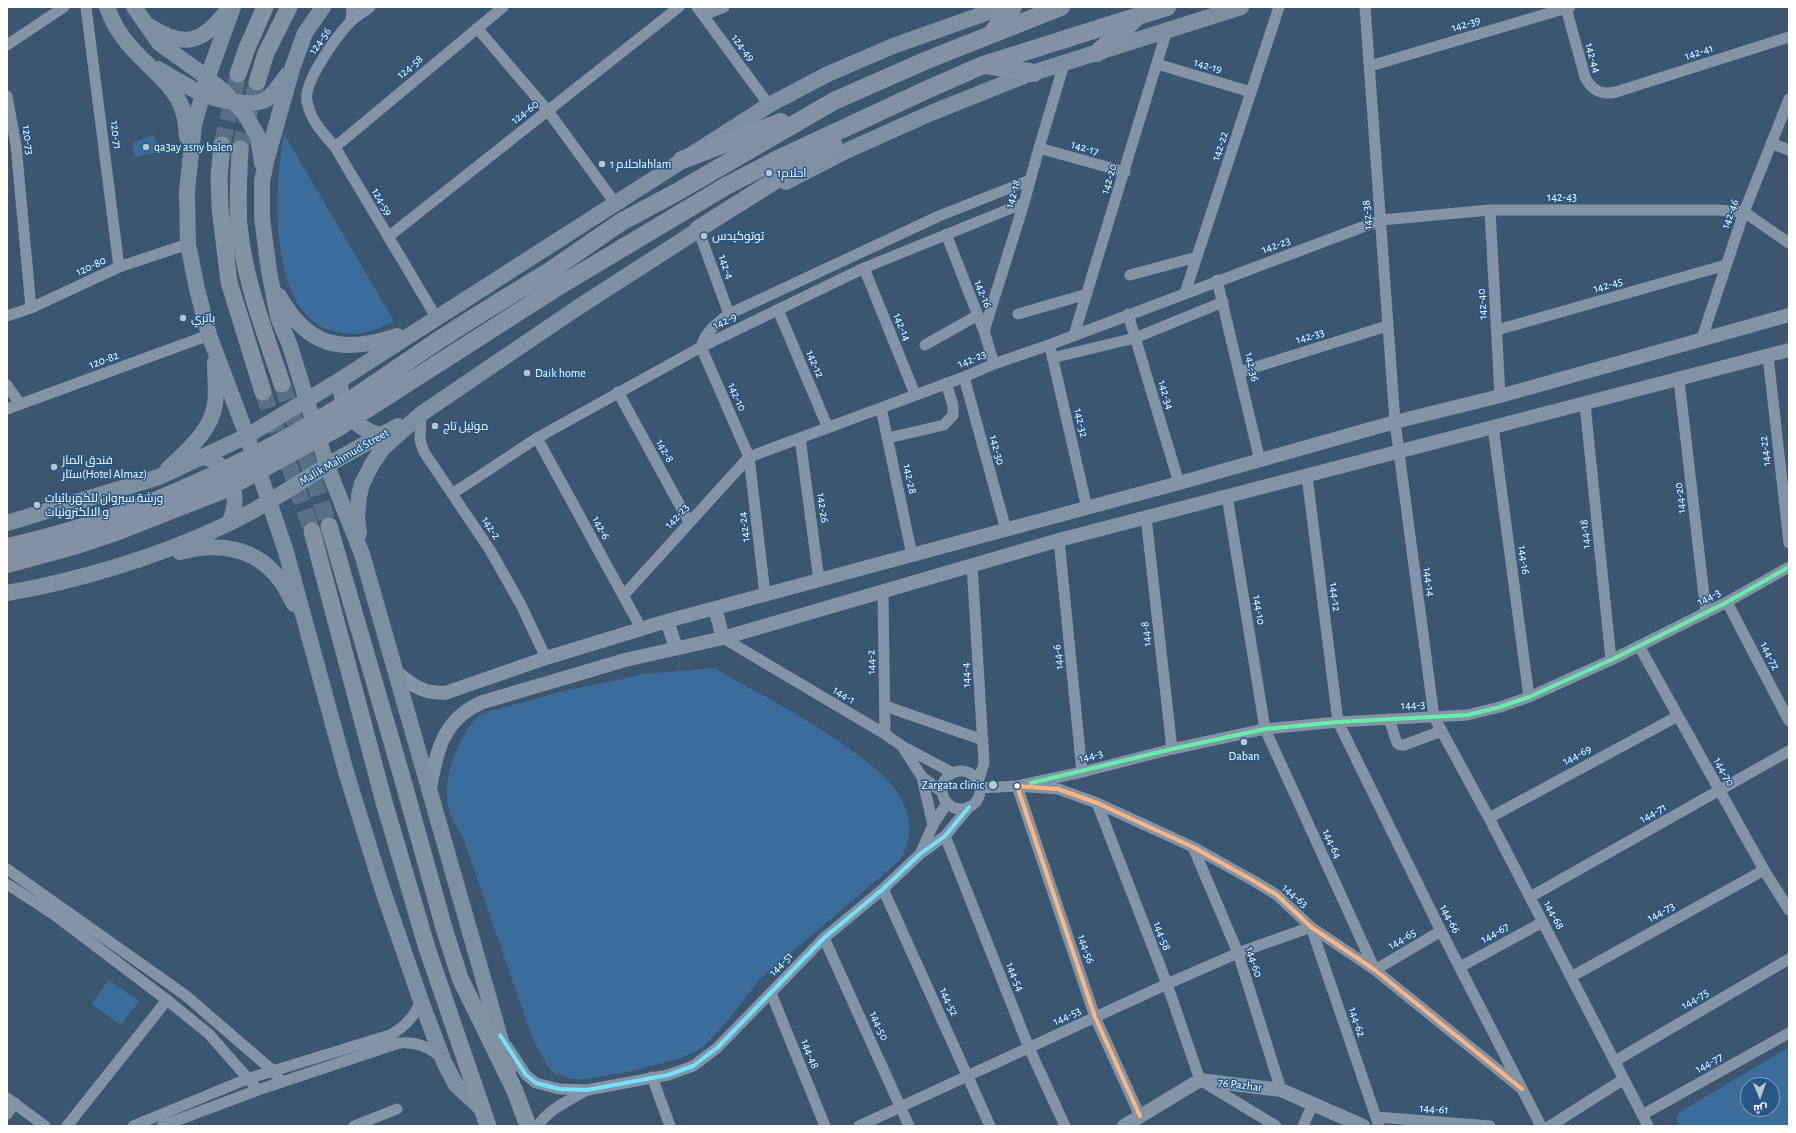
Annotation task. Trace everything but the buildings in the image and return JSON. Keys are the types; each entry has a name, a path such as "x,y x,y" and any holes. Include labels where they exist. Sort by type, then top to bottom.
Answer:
{"highway":[{"path":"991,34 1013,7"},
{"path":"682,160 834,101 927,60 1060,7"},
{"path":"7,547 111,517 218,474 330,413 458,328 554,279 726,186 783,157 983,65 1167,7"},
{"path":"1097,53 1140,15"},
{"path":"983,65 1034,73"},
{"path":"7,564 78,545 113,533 225,489 339,427 554,279 620,222 677,192 834,101"},
{"path":"698,229 892,107"}],"main road":[{"path":"106,7 123,37 172,90 183,109 188,143 189,169"},
{"path":"134,7 144,24 163,47 197,70 222,90 234,102 252,123 258,137 261,153 262,218 271,282 278,316 290,346 327,466 362,554 412,733 430,788 515,1091 528,1126"},
{"path":"144,24 170,38 179,40 198,38 206,34 229,7"},
{"path":"233,7 202,94 194,125 187,191 188,244 197,289 212,342 247,436 286,552 346,772 382,888 421,1001 444,1062 456,1085 485,1121"},
{"path":"238,74 247,48 265,7"},
{"path":"257,82 266,53 289,7"},
{"path":"262,181 266,158 292,69 305,33 323,7"},
{"path":"362,554 356,518 359,496 362,484 372,464 383,448 420,414 576,308 698,229 846,151 931,113 1034,73 1241,7"},
{"path":"7,523 159,477 247,436 340,380 769,104 828,74 893,46 995,8"},
{"path":"148,63 202,94 234,102 256,103 266,100 292,69"},
{"path":"222,145 219,176 220,208 229,282 263,392"},
{"path":"240,149 238,191 239,225 247,274 282,384"},
{"path":"271,282 293,319 310,333 327,342 350,346 365,345 418,329"},
{"path":"159,477 200,436 212,416 216,393 212,342"},
{"path":"340,380 343,402 352,418 360,427 370,433 381,435"},
{"name":"Malik Mahmud Street","path":"90,574 170,549 230,523 420,414"},
{"path":"203,457 217,462 232,481 236,503 230,523"},
{"path":"329,526 444,928 460,978 515,1091"},
{"path":"312,531 386,809 427,948 485,1121"},
{"path":"7,593 188,550 214,547 236,549 257,558 275,574 281,581 308,631"}],"street":[{"path":"7,45 64,7"},
{"name":"120-71","path":"86,7 119,267"},
{"path":"351,21 352,7"},
{"name":"124-56","path":"306,100 309,83 322,60 351,21 370,7"},
{"name":"124-58","path":"335,147 503,7"},
{"name":"124-60","path":"388,237 548,112 678,7"},
{"path":"700,11 724,7"},
{"name":"142-22","path":"1185,293 1279,7"},
{"name":"142-38","path":"1365,7 1395,422"},
{"name":"142-39","path":"1370,66 1568,7"},
{"name":"142-44","path":"1568,7 1588,84 1601,93 1616,92"},
{"name":"124-49","path":"700,11 769,104"},
{"path":"477,28 548,112 615,202"},
{"name":"142-20","path":"1074,335 1125,172 1167,30"},
{"name":"142-41","path":"1616,92 1789,37"},
{"name":"142-18","path":"984,331 1024,203 1064,64"},
{"name":"142-19","path":"1156,64 1252,92"},
{"name":"120-73","path":"7,96 31,308"},
{"name":"142-46","path":"1701,341 1744,212 1789,99"},
{"name":"124-59","path":"306,100 314,123 335,147 436,317"},
{"path":"1771,143 1789,150"},
{"name":"142-17","path":"1039,148 1125,172"},
{"path":"700,347 704,337 710,329 729,314 939,216 1030,180"},
{"name":"142-9","path":"452,494 537,438 700,347 864,268 1024,203"},
{"name":"142-43","path":"1381,220 1490,210 1702,210 1744,212"},
{"name":"142-40","path":"1490,210 1500,396"},
{"path":"1744,212 1789,243"},
{"name":"142-23","path":"623,596 749,457 1381,220"},
{"name":"142-4","path":"698,229 729,314"},
{"name":"142-16","path":"946,234 984,331 994,364"},
{"name":"120-80","path":"7,316 31,308 119,267 188,244"},
{"path":"1130,275 1197,257"},
{"name":"142-45","path":"1497,330 1726,265"},
{"name":"142-14","path":"864,268 915,394"},
{"name":"142-36","path":"1218,280 1260,461"},
{"path":"1018,314 1087,294"},
{"path":"1052,358 1135,338 1223,302"},
{"name":"142-12","path":"778,310 828,428"},
{"name":"142-34","path":"1128,314 1178,483"},
{"path":"925,345 978,315"},
{"path":"396,672 420,690 432,693 445,693 546,658 642,630 667,621 1260,461 1395,422 1500,396 1701,341 1789,315"},
{"name":"142-33","path":"1240,372 1387,326"},
{"name":"120-82","path":"7,410 20,404 212,342"},
{"name":"142-32","path":"1049,344 1087,508"},
{"name":"142-10","path":"700,347 749,457"},
{"path":"430,788 435,760 440,746 451,726 468,708 483,702 576,674 676,648 723,638 883,590 1059,540 1399,451 1679,380 1789,350"},
{"name":"144-22","path":"1768,356 1789,543"},
{"name":"142-30","path":"964,377 1006,530"},
{"name":"144-20","path":"1679,380 1706,613"},
{"path":"888,438 944,425 953,415 953,405 946,383"},
{"path":"7,386 20,404"},
{"name":"142-8","path":"618,392 689,522"},
{"name":"144-18","path":"1585,404 1612,660"},
{"name":"142-28","path":"881,408 912,555"},
{"name":"142-2","path":"420,414 421,447 494,557 546,658"},
{"name":"144-14","path":"1395,422 1434,717"},
{"name":"144-16","path":"1493,427 1529,697"},
{"name":"142-6","path":"537,438 642,630"},
{"name":"142-26","path":"800,438 819,580"},
{"name":"142-24","path":"749,457 765,594"},
{"name":"144-12","path":"1306,476 1338,722"},
{"name":"144-10","path":"1228,496 1265,729"},
{"name":"144-8","path":"1146,517 1172,749"},
{"name":"144-6","path":"1059,540 1082,772"},
{"name":"144-4","path":"972,565 984,763 978,790"},
{"name":"144-3","path":"978,790 1014,786 1082,772 1172,749 1265,729 1338,722 1467,715 1500,707 1529,697 1612,660 1727,602 1789,567"},
{"name":"144-2","path":"883,590 885,734"},
{"name":"144-72","path":"1727,602 1789,721"},
{"path":"715,608 723,638"},
{"path":"667,621 676,648"},
{"name":"144-1","path":"723,638 885,734 902,746 953,773 965,772 970,774 978,790"},
{"name":"144-70","path":"1639,646 1764,870 1789,910"},
{"path":"885,706 983,740"},
{"name":"144-69","path":"1489,818 1678,716"},
{"name":"144-68","path":"1434,717 1489,818 1648,1126"},
{"path":"1388,719 1397,743 1400,745 1404,745 1442,731"},
{"name":"144-66","path":"1338,722 1441,931 1541,1126"},
{"name":"144-64","path":"1265,729 1375,970"},
{"path":"902,746 922,777 933,825"},
{"name":"144-71","path":"1530,897 1789,751"},
{"path":"942,792 945,781 953,773"},
{"path":"922,777 942,792 947,802 957,808 969,807 978,790"},
{"name":"144-63","path":"1014,786 1058,790 1097,803 1193,847 1254,881 1277,896 1311,927 1375,970 1522,1089"},
{"name":"144-56","path":"1014,786 1095,1017 1135,1122"},
{"path":"920,854 933,825 947,802"},
{"name":"144-58","path":"1097,803 1167,984 1200,1080"},
{"name":"144-51","path":"587,1090 681,1071 703,1060 717,1048 824,938 883,889 920,854 945,836 969,807"},
{"name":"144-54","path":"945,836 1029,1048 1065,1126"},
{"name":"144-60","path":"1193,847 1238,953 1281,1090"},
{"path":"7,869 185,995 272,1070 282,1082"},
{"name":"144-73","path":"1571,977 1764,870"},
{"path":"7,884 56,916 167,1000 208,1034 258,1090"},
{"name":"144-52","path":"883,889 990,1126"},
{"name":"144-67","path":"1460,967 1543,922"},
{"name":"144-53","path":"859,1126 1167,984 1238,953 1311,927"},
{"name":"144-62","path":"1311,927 1378,1122"},
{"name":"144-65","path":"1375,970 1441,931"},
{"name":"144-50","path":"824,938 910,1126"},
{"name":"144-75","path":"1615,1061 1789,959"},
{"name":"144-48","path":"771,993 825,1126"},
{"path":"67,1126 167,1000"},
{"path":"133,1126 272,1070 390,1035 409,1021 421,1001"},
{"name":"144-77","path":"1642,1115 1789,1033"},
{"path":"500,1036 526,1075 536,1083 559,1088 587,1090"},
{"path":"162,1126 258,1090 399,1043 424,1046 438,1054 444,1062"},
{"path":"652,1078 670,1126"},
{"path":"1550,1126 1624,1079"},
{"path":"1135,1122 1200,1080 1276,1126"},
{"name":"76 Pazhar","path":"1200,1080 1281,1090 1362,1126"},
{"path":"538,1126 542,1119 552,1111 587,1090"},
{"path":"7,1114 11,1101 45,1126"},
{"path":"1303,1126 1313,1104"},
{"path":"354,1126 396,1109"},
{"name":"144-61","path":"1378,1122 1490,1126"}],"shaded area":[{"path":"284,134 394,321 377,329 358,334 337,332 312,320 296,300 286,275 280,246 278,184"},
{"name":"qa3ay asny balen","path":"154,135 159,152 135,157 132,143"},
{"path":"714,668 788,709 823,731 858,755 883,775 896,790 908,816 909,834 904,852 899,861 760,979 728,1020 706,1044 695,1052 678,1059 631,1071 587,1079 571,1079 554,1073 548,1067 532,1037 464,840 451,816 448,806 447,787 453,759 470,726 481,714 560,692 645,674"},
{"path":"109,980 139,1001 121,1025 91,1004"},
{"path":"1789,1047 1789,1126 1677,1126 1677,1116 1680,1112"}],"tunnel":[{"path":"222,145 238,74"},
{"path":"240,149 257,82"},
{"path":"282,384 329,526"},
{"path":"263,392 312,531"}],"transit line":[{"path":"1031,783 1172,749 1265,729 1338,722 1467,715 1500,707 1529,697 1611,660 1727,602 1789,567"},
{"path":"1140,1116 1095,1017 1017,786 1058,789 1097,803 1193,847 1254,881 1277,895 1311,927 1375,970 1522,1089"},
{"path":"500,1035 526,1075 536,1083 559,1089 587,1090 668,1075 693,1066 717,1048 824,938 883,889 920,854 945,836 969,807"}],"place":[{"name":"qa3ay asny balen","path":"146,147"},
{"name":"احلام 1ahlam","path":"602,164"},
{"name":"احلام1","path":"769,173"},
{"name":"توتوكيدس","path":"704,236"},
{"name":"باتري","path":"183,318"},
{"name":"Daik home","path":"527,373"},
{"name":"موتيل تاج","path":"435,426"},
{"name":"فندق الماز ستار(Hotel Almaz)","path":"54,467"},
{"name":"ورشة سيروان للكهربائيات و الالكترونيات","path":"37,505"},
{"name":"Daban","path":"1244,742"},
{"name":"Zargata clinic","path":"993,785"}]}
